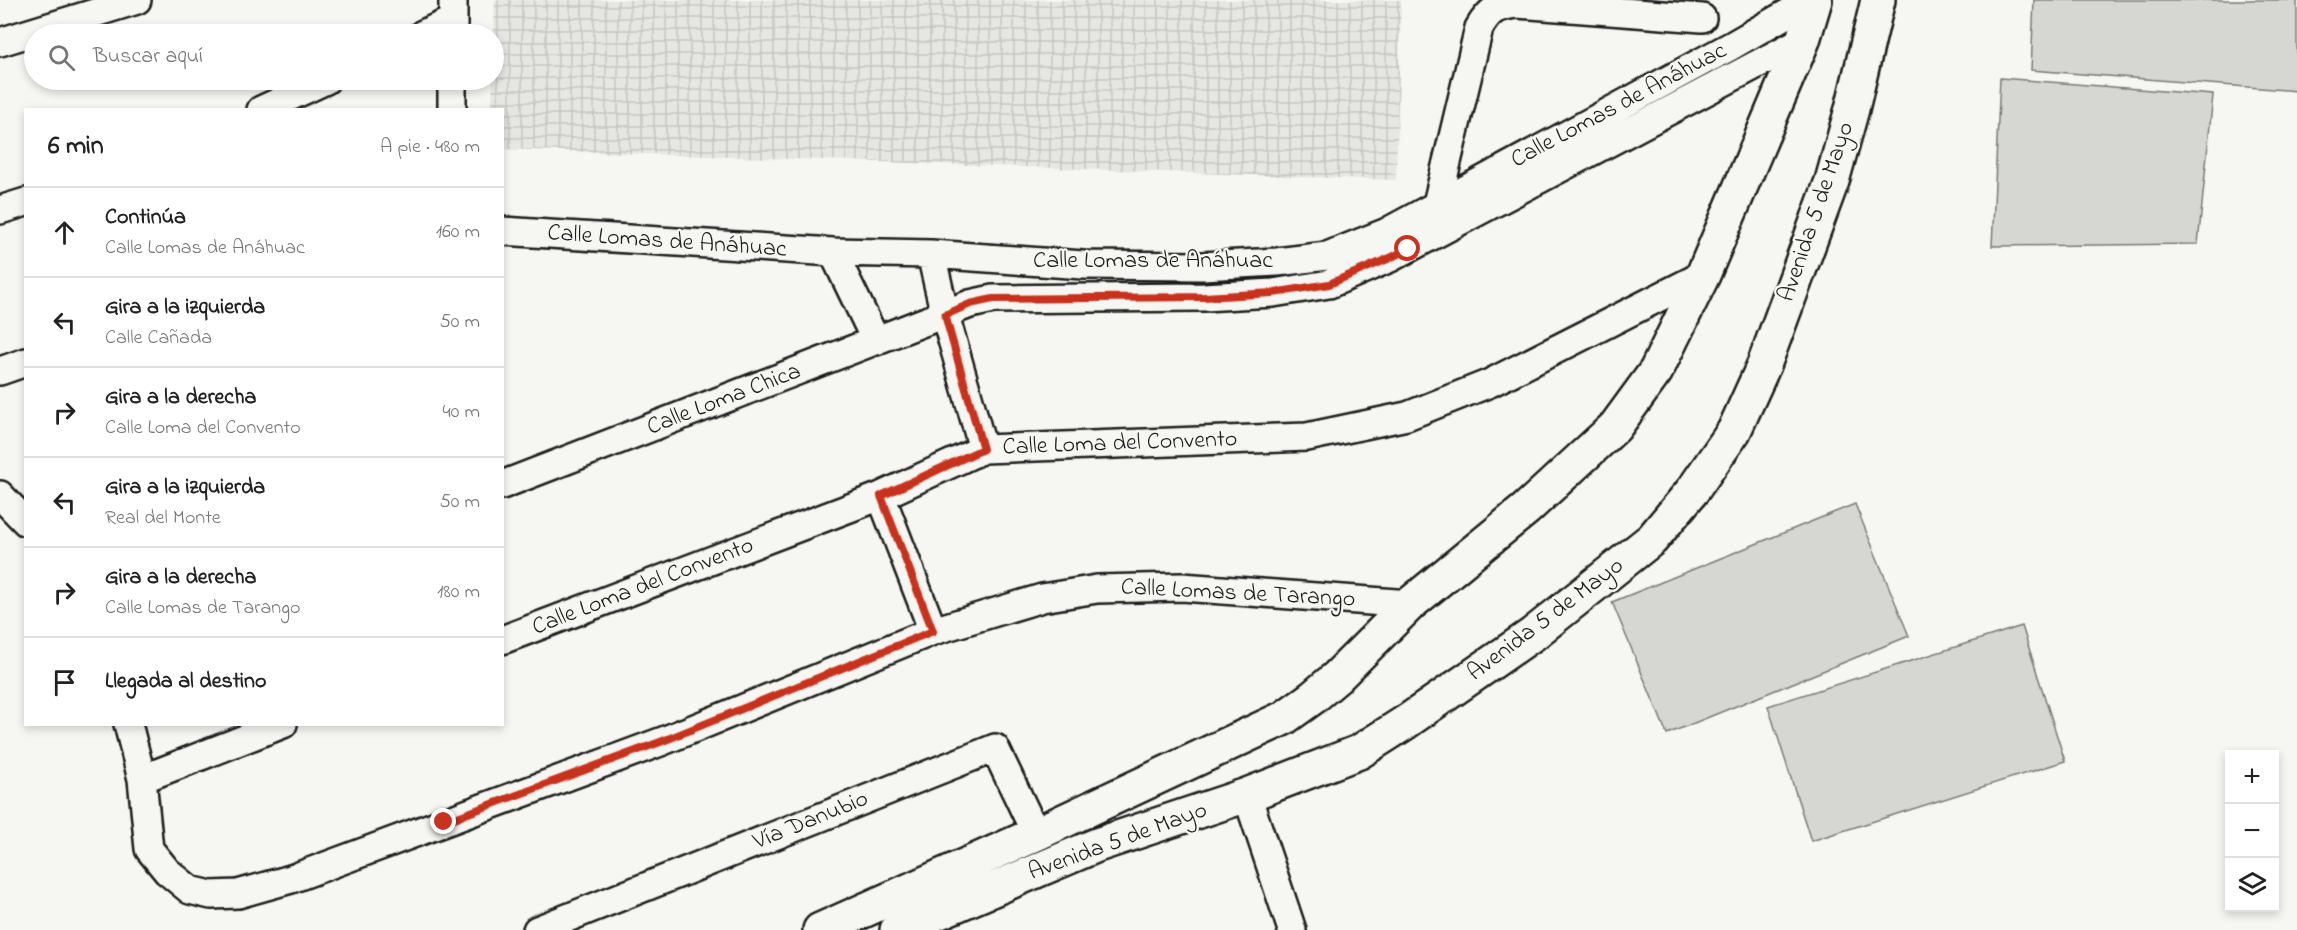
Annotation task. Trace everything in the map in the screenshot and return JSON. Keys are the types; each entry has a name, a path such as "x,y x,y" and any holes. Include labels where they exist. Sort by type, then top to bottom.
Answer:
{"main road":[{"name":"Avenida 5 de Mayo","path":"820,930 1036,834 1284,718 1312,699 1410,604 1526,509 1615,427 1656,371 1703,275 1803,40 1813,0"},
{"path":"1803,40 1828,0"},
{"name":"Avenida 5 de Mayo","path":"897,930 1097,846 1247,795 1359,752 1416,716 1533,634 1652,539 1693,490 1734,431 1764,365 1832,181 1878,0"}],"street":[{"path":"58,24 136,0"},
{"name":"Calle Lomas de Anáhuac","path":"504,231 833,252 931,254 1083,265 1202,266 1277,262 1327,256 1387,232 1813,0"},
{"path":"1437,204 1479,28 1488,14 1500,6 1517,4 1702,18"},
{"path":"0,42 24,35"},
{"name":"Calle Lomas de Anáhuac","path":"945,315 970,304 993,299 1204,297 1273,293 1329,284 1390,258 1803,40"},
{"path":"265,108 304,90"},
{"path":"452,90 452,108"},
{"path":"0,210 24,203"},
{"path":"833,252 876,341"},
{"path":"931,254 945,315 983,449"},
{"name":"Calle Loma del Convento","path":"504,639 881,496 983,449 1307,437 1407,416 1490,383 1703,275"},
{"name":"Calle Loma Chica","path":"504,484 945,315"},
{"path":"0,371 24,363"},
{"path":"0,495 24,520"},
{"path":"881,496 933,631"},
{"name":"Calle Lomas de Tarango","path":"129,726 142,779 149,849 167,871 190,890 211,895 238,894 291,879 663,741 933,631 1042,598 1097,589 1182,587 1410,604"},
{"path":"142,779 278,726"},
{"name":"Vía Danubio","path":"537,930 995,748 1036,834"},
{"path":"1247,795 1292,930"}],"shaded area":[{"path":"495,0 1401,0 1396,180 504,149 504,108 492,108 493,90 504,90 504,24 494,24"},
{"path":"2034,0 2297,0 2297,91 2031,70"},
{"path":"2000,78 2213,95 2198,244 1992,246"},
{"path":"1855,504 1909,636 1667,734 1612,602"},
{"path":"2022,626 2065,761 1811,841 1768,706"}],"route":[{"path":"444,822 663,741 933,631 881,496 983,449 945,315 970,304 993,299 1204,297 1273,293 1329,284 1408,249"}]}
